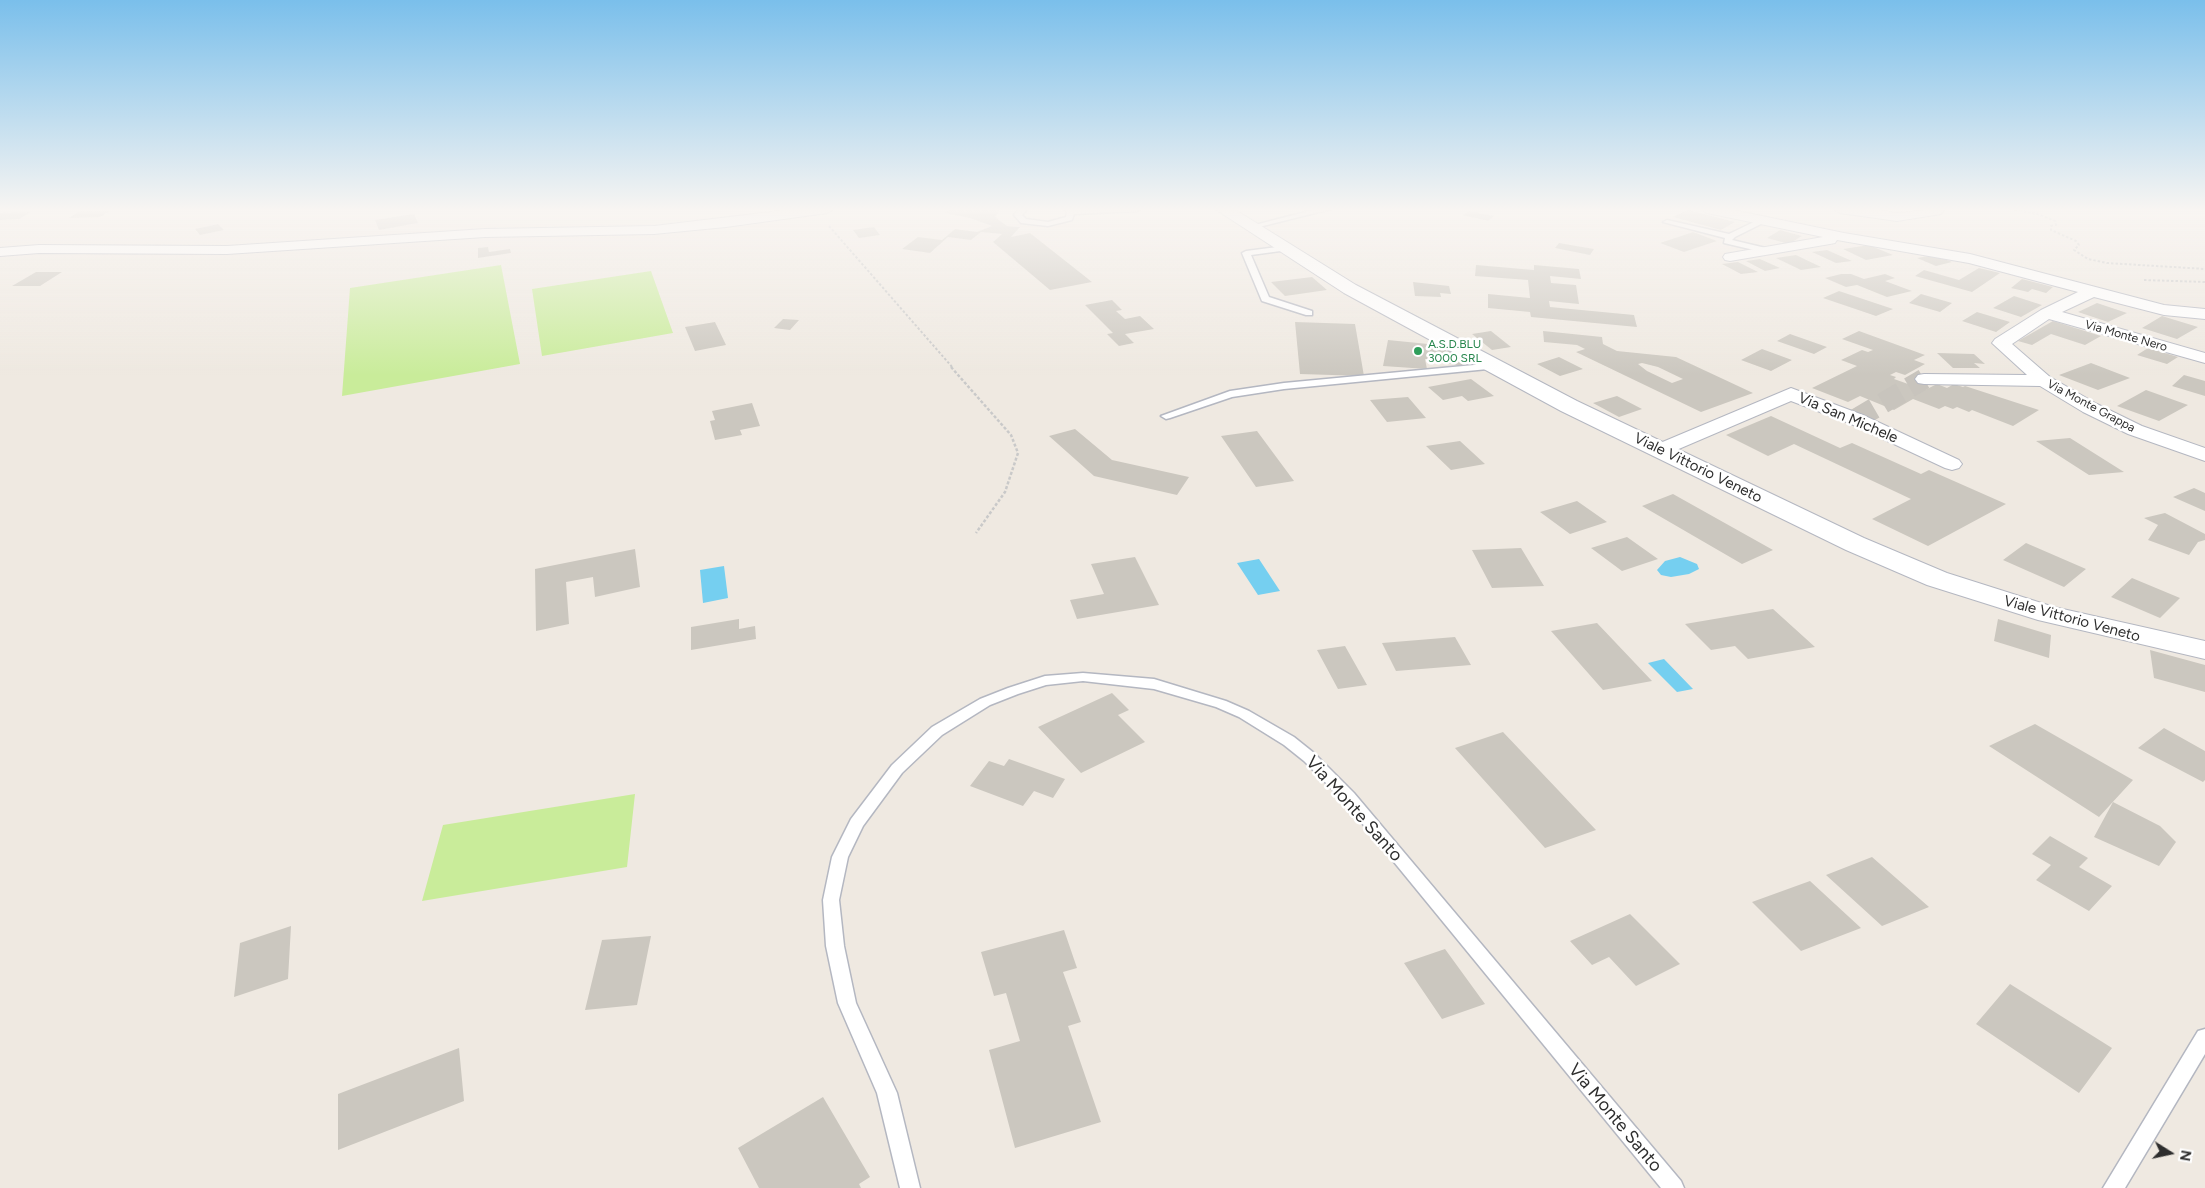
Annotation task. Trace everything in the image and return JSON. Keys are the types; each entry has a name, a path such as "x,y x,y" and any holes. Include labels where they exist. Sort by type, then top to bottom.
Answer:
{"main road":[{"name":"Viale Vittorio Veneto","path":"1311,264 1350,289 1570,406 1855,544 1937,578 2048,614 2205,650"}],"street":[{"path":"1993,264 2164,310 2205,314"},
{"name":"Via Monte Grappa","path":"2091,292 2047,313 2001,343 2044,382 2135,430 2205,455"},
{"name":"Via Monte Nero","path":"2047,313 2205,358"},
{"path":"1924,379 2044,382"},
{"name":"Via San Michele","path":"1660,450 1791,394 1856,420 1952,464"}],"lane":[{"path":"1251,264 1265,299 1309,313"},
{"path":"1166,416 1230,394 1284,386 1495,366"},
{"name":"Via Monte Santo","path":"910,1188 887,1093 847,1003 845,994 835,946 831,900 840,857 857,823 892,776 916,749 937,731 985,702 1013,691 1045,681 1083,677 1154,684 1221,704 1244,714 1289,741 1309,757 1349,797 1674,1188"},
{"path":"2113,1188 2205,1037"}],"path":[{"path":"867,264 1011,435 1018,453 1005,492 976,533"},
{"path":"2147,264 2205,268"},
{"path":"2144,280 2205,282"}],"green space":[{"path":"501,265 520,364 342,396 350,288"},
{"path":"651,271 673,333 542,356 532,289"},
{"path":"635,794 627,867 422,901 443,825"}],"water":[{"path":"1680,557 1697,564 1699,569 1689,574 1671,577 1661,575 1657,570 1665,561"},
{"path":"1259,559 1280,591 1258,595 1237,563"},
{"path":"724,566 728,598 703,603 700,570"},
{"path":"1664,659 1693,689 1677,692 1648,663"}],"building":[{"path":"1020,264 1070,264 1092,282 1050,290"},
{"path":"1723,264 1743,264 1758,272 1741,274"},
{"path":"1753,264 1772,264 1780,268 1765,271"},
{"path":"1789,264 1816,264 1821,267 1801,270"},
{"path":"1476,265 1534,270 1534,265 1579,269 1581,279 1550,276 1551,283 1576,285 1579,304 1549,301 1550,307 1634,315 1637,327 1531,317 1530,312 1488,308 1488,294 1530,298 1528,280 1475,276"},
{"path":"1979,268 2000,273 1972,292 1915,276 1924,270 1959,280"},
{"path":"36,272 62,272 40,286 12,286"},
{"path":"1841,274 1851,274 1864,279 1885,274 1895,278 1885,281 1912,291 1887,297 1857,285 1846,287 1825,278"},
{"path":"1312,277 1327,290 1285,296 1271,282"},
{"path":"2022,279 2053,287 2046,293 2032,289 2028,292 2011,288"},
{"path":"1413,282 1449,286 1451,294 1440,293 1441,297 1415,296"},
{"path":"1839,291 1893,309 1876,316 1823,298"},
{"path":"1921,294 1952,303 1940,312 1909,303"},
{"path":"2014,296 2042,305 2021,317 1993,308"},
{"path":"1112,300 1122,310 1116,311 1125,319 1140,316 1154,329 1125,334 1134,343 1119,346 1107,334 1113,333 1085,305"},
{"path":"2097,303 2127,313 2108,322 2078,312"},
{"path":"1977,312 2010,322 1996,332 1962,321"},
{"path":"2162,316 2198,327 2177,339 2142,328"},
{"path":"783,319 799,320 790,330 774,328"},
{"path":"2053,321 2101,336 2085,345 2051,334 2032,345 2018,341"},
{"path":"715,322 726,345 695,351 685,327"},
{"path":"1295,322 1355,324 1364,376 1300,374"},
{"path":"1491,331 1511,347 1492,350 1472,334"},
{"path":"1543,331 1602,337 1603,344 1617,351 1676,357 1753,393 1701,412 1576,352 1585,349 1577,345 1544,342","holes":["1642,363 1658,367 1683,379 1672,383 1647,371 1638,364"]},
{"path":"1859,331 1925,355 1914,360 1925,364 1905,375 1896,372 1890,375 1896,377 1894,379 1925,390 1937,384 1947,388 1954,384 1965,386 2039,410 2013,426 1972,410 1969,412 1957,407 1953,409 1945,406 1939,409 1913,399 1894,410 1860,396 1848,402 1812,388 1857,366 1841,360 1862,350 1868,352 1873,350 1842,339"},
{"path":"1790,334 1827,347 1814,354 1777,341"},
{"name":"A.S.D.BLU 3000 SRL","path":"1388,340 1438,345 1464,358 1462,366 1425,359 1427,369 1383,366"},
{"path":"2148,348 2178,357 2167,364 2137,355"},
{"path":"1762,349 1792,360 1771,371 1741,360"},
{"path":"1937,353 1974,354 1985,364 1974,363 1980,368 1953,368"},
{"path":"1559,357 1583,369 1560,376 1537,364"},
{"path":"2091,363 2130,378 2098,390 2059,375"},
{"path":"2184,375 2205,381 2205,396 2172,386"},
{"path":"1471,379 1494,396 1468,401 1462,396 1443,400 1428,387"},
{"path":"2146,390 2188,405 2159,421 2117,406"},
{"path":"1617,396 1642,409 1619,417 1593,403"},
{"path":"1408,397 1426,418 1387,422 1370,400"},
{"path":"752,403 760,426 740,430 742,435 715,440 710,421 715,420 712,411"},
{"path":"1771,416 1840,448 1852,443 1921,474 1929,470 2006,504 1928,546 1872,519 1911,499 1794,444 1768,456 1726,435"},
{"path":"1075,429 1112,460 1189,477 1177,495 1094,476 1049,436"},
{"path":"1257,431 1294,481 1256,487 1221,436"},
{"path":"2070,438 2124,472 2089,475 2036,441"},
{"path":"1460,441 1485,464 1451,470 1426,446"},
{"path":"2194,488 2205,493 2205,511 2173,497"},
{"path":"1673,494 1773,550 1742,564 1642,506"},
{"path":"1577,501 1607,522 1570,534 1540,512"},
{"path":"2165,513 2205,534 2205,540 2198,542 2189,555 2148,540 2158,525 2144,518"},
{"path":"1627,537 1658,559 1622,571 1591,548"},
{"path":"2026,543 2086,569 2064,587 2003,560"},
{"path":"1521,548 1544,586 1492,588 1472,550"},
{"path":"635,549 640,587 595,597 593,577 566,582 569,624 536,631 535,569"},
{"path":"1135,557 1159,605 1077,619 1070,600 1104,594 1091,564"},
{"path":"2132,578 2180,598 2160,618 2111,597"},
{"path":"1773,609 1815,647 1748,659 1735,646 1711,650 1685,624"},
{"path":"739,619 739,629 755,626 756,639 691,650 691,627"},
{"path":"1998,619 2051,635 2049,658 1994,641"},
{"path":"1597,623 1652,681 1603,690 1551,631"},
{"path":"1455,637 1471,665 1396,671 1382,643"},
{"path":"1345,646 1367,685 1338,689 1317,650"},
{"path":"2150,650 2205,665 2205,692 2154,678"},
{"path":"1112,693 1129,710 1118,715 1145,742 1081,773 1038,727"},
{"path":"2035,724 2133,780 2099,817 1989,746"},
{"path":"2164,728 2205,751 2205,780 2203,782 2138,748"},
{"path":"1503,732 1596,830 1545,848 1455,748"},
{"path":"1009,759 1065,779 1053,798 1034,791 1023,806 970,786 989,761 1004,766"},
{"path":"2113,802 2160,826 2176,842 2159,866 2094,837"},
{"path":"2050,836 2088,858 2079,867 2112,886 2089,911 2036,880 2051,865 2032,854"},
{"path":"1872,857 1929,907 1882,926 1826,875"},
{"path":"1810,881 1861,928 1801,951 1752,902"},
{"path":"1630,914 1680,964 1636,986 1609,957 1592,965 1570,941"},
{"path":"291,926 288,979 234,997 240,943"},
{"path":"1064,930 1077,968 1063,972 1081,1022 1068,1026 1101,1122 1015,1148 989,1050 1020,1041 1006,993 994,996 981,952"},
{"path":"651,936 637,1005 585,1010 602,940"},
{"path":"1445,949 1485,1004 1442,1019 1404,963"},
{"path":"2010,984 2112,1048 2079,1093 1976,1024"},
{"path":"459,1048 464,1101 338,1150 338,1094"},
{"path":"823,1097 870,1177 859,1184 861,1188 759,1188 738,1148"}],"tunnel":[{"path":"1856,419 1924,379"}],"place":[{"name":"A.S.D.BLU 3000 SRL","path":"1418,351"}]}
